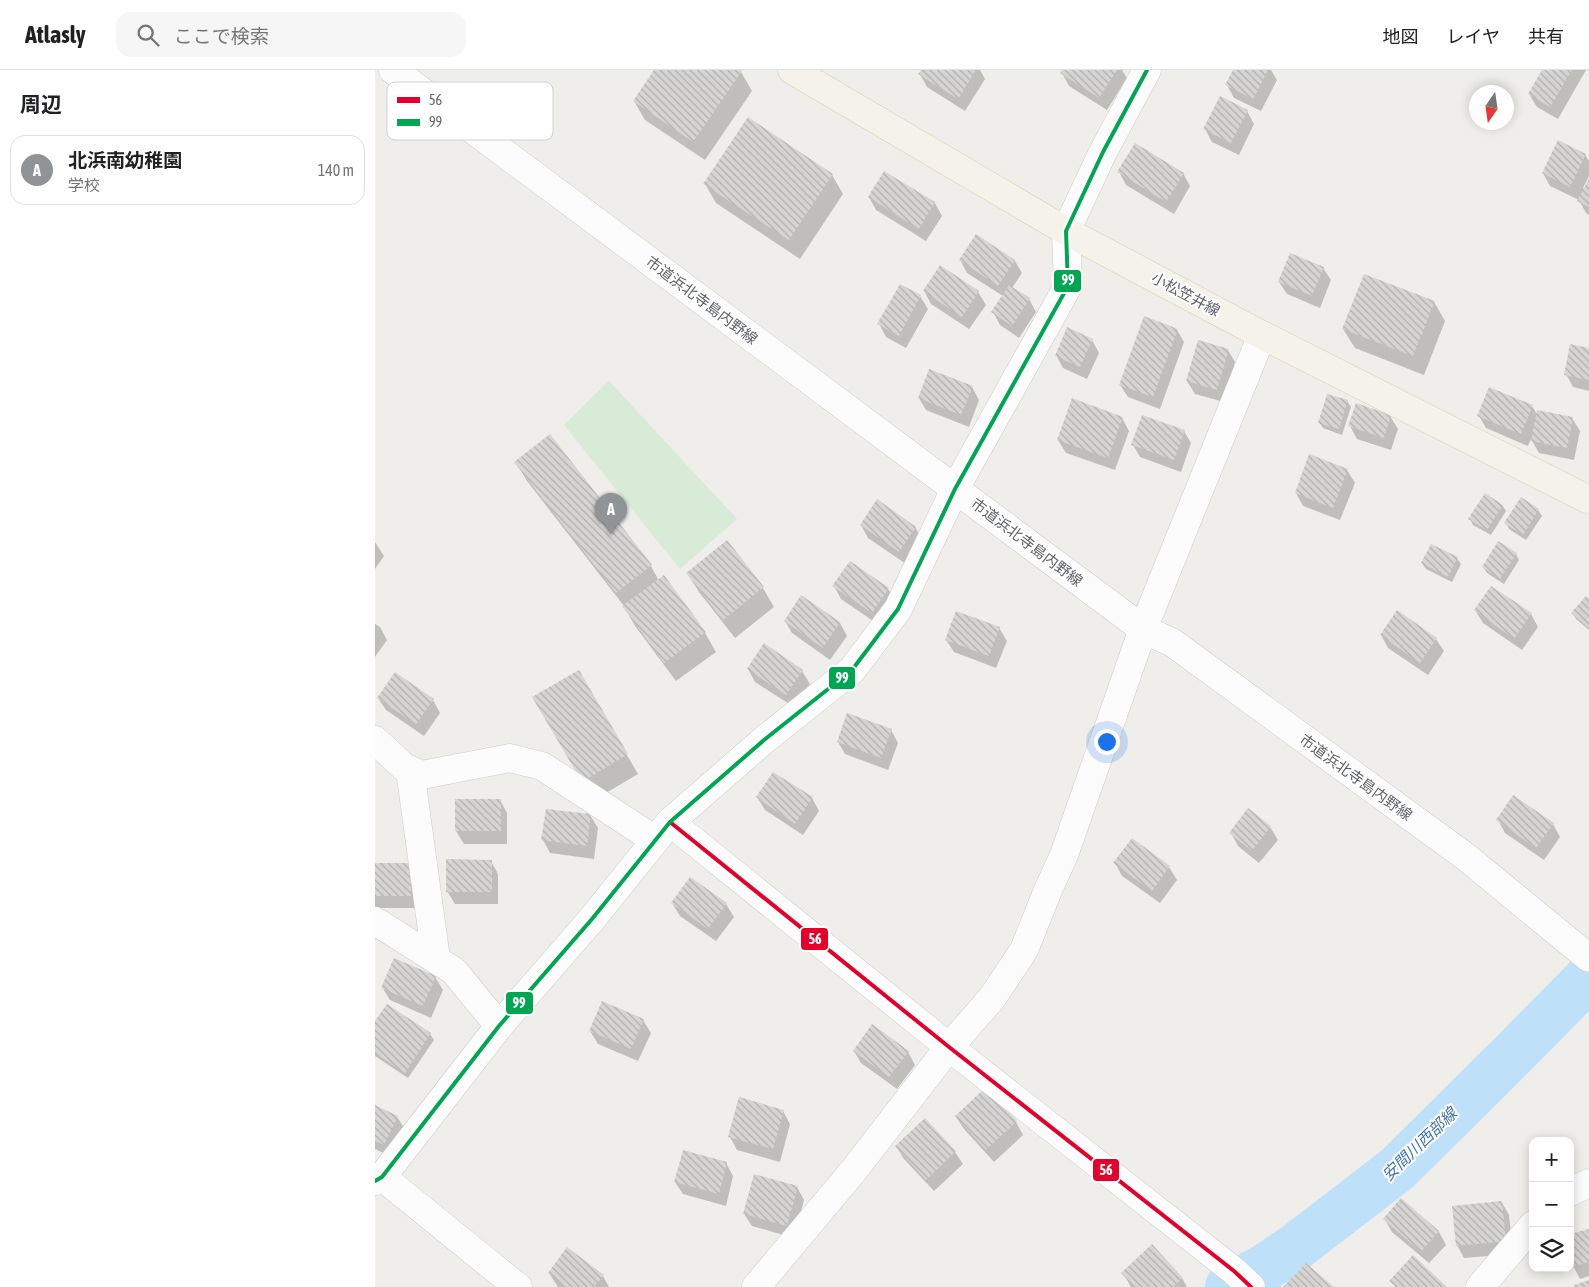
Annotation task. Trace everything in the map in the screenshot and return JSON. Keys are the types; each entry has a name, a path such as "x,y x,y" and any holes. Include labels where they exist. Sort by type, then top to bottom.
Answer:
{"main road":[{"name":"小松笠井線","path":"792,70 1066,231 1262,335 1589,500"}],"street":[{"name":"市道浜北寺島内野線","path":"393,70 409,82"},
{"path":"519,1287 378,1179 499,1026 591,919 663,831 764,740 852,670 898,609 955,489 1068,286 1066,231 1103,152 1147,70"},
{"name":"市道浜北寺島内野線","path":"487,140 1143,628 1173,642 1466,857 1587,956"},
{"path":"756,1287 854,1170 949,1047 992,998 1024,950 1064,855 1143,628 1262,335"},
{"path":"375,740 405,768 422,775 510,758 543,766 663,831 949,1047 1243,1279"},
{"path":"410,770 436,959"},
{"path":"375,921 454,971 499,1026"},
{"path":"1574,1190 1589,1183"},
{"path":"1480,1287 1531,1227"}],"green space":[{"path":"609,381 737,519 680,569 564,425"}],"building":[{"path":"654,70 742,71 693,142 633,101"},
{"path":"921,70 976,70 958,99 918,74"},
{"path":"1062,70 1117,70 1099,98 1060,73"},
{"path":"1233,70 1268,70 1253,99 1225,85"},
{"path":"1542,70 1572,70 1550,107 1528,94"},
{"path":"1220,96 1248,110 1231,143 1203,129"},
{"path":"748,117 833,174 789,240 703,184"},
{"path":"1558,140 1586,154 1570,187 1542,173"},
{"path":"1135,143 1184,173 1166,202 1117,172"},
{"path":"884,171 935,202 919,229 868,197"},
{"path":"1589,179 1589,207 1577,201"},
{"path":"976,234 1015,260 998,286 959,260"},
{"path":"1290,253 1324,267 1312,296 1278,282"},
{"path":"940,265 979,291 962,317 923,291"},
{"path":"1364,274 1435,301 1413,356 1342,329"},
{"path":"900,284 921,295 899,336 877,324"},
{"path":"1009,285 1030,298 1012,326 991,312"},
{"path":"1144,316 1178,329 1153,397 1119,385"},
{"path":"1067,327 1093,339 1080,367 1055,356"},
{"path":"1198,340 1229,349 1217,390 1186,381"},
{"path":"1570,344 1589,348 1589,380 1564,375"},
{"path":"929,369 973,386 961,415 918,398"},
{"path":"1489,387 1533,405 1521,434 1477,416"},
{"path":"1327,394 1348,400 1339,429 1318,423"},
{"path":"1072,398 1123,417 1108,458 1057,440"},
{"path":"1356,403 1391,415 1384,438 1348,426"},
{"path":"1537,410 1573,417 1567,448 1531,441"},
{"path":"1142,415 1185,430 1174,460 1131,445"},
{"path":"550,434 652,565 616,593 514,462"},
{"path":"1309,454 1348,469 1333,508 1295,493"},
{"path":"1485,493 1503,505 1487,530 1468,519"},
{"path":"1521,497 1539,509 1523,535 1504,523"},
{"path":"877,499 916,527 899,552 860,525"},
{"path":"727,540 764,587 723,620 686,573"},
{"path":"1498,541 1517,553 1500,579 1482,567"},
{"path":"1431,544 1458,557 1448,577 1421,563"},
{"path":"850,561 889,588 872,613 832,586"},
{"path":"664,575 706,632 664,663 622,606"},
{"path":"1491,586 1532,613 1514,639 1474,610"},
{"path":"801,595 840,622 823,648 784,621"},
{"path":"1586,596 1589,599 1589,628 1571,613"},
{"path":"1397,610 1437,638 1420,663 1380,635"},
{"path":"956,611 1000,627 989,656 945,640"},
{"path":"764,643 803,670 786,695 747,669"},
{"path":"579,670 628,754 582,782 532,697"},
{"path":"395,672 434,699 416,724 377,698"},
{"path":"847,713 892,729 881,758 837,742"},
{"path":"773,772 813,797 795,824 756,797"},
{"path":"1513,795 1554,823 1536,848 1496,820"},
{"path":"455,799 501,799 501,831 455,831"},
{"path":"1248,808 1271,826 1252,851 1229,833"},
{"path":"546,809 591,814 587,846 541,840"},
{"path":"1132,838 1170,866 1152,891 1113,863"},
{"path":"446,859 492,860 492,892 446,892"},
{"path":"375,863 411,863 411,896 375,896"},
{"path":"690,877 727,903 708,929 671,903"},
{"path":"394,958 436,976 423,1006 381,988"},
{"path":"602,1001 644,1019 631,1049 589,1031"},
{"path":"387,1004 431,1033 405,1073 375,1053 375,1021"},
{"path":"872,1024 909,1051 889,1077 853,1051"},
{"path":"985,1088 1017,1121 986,1150 955,1116"},
{"path":"739,1097 784,1110 773,1149 728,1137"},
{"path":"375,1105 398,1116 384,1145 375,1141"},
{"path":"925,1118 956,1151 926,1180 895,1146"},
{"path":"683,1150 727,1162 719,1194 674,1182"},
{"path":"754,1174 798,1186 787,1226 743,1214"},
{"path":"1401,1198 1439,1231 1421,1252 1383,1219"},
{"path":"1502,1201 1506,1241 1456,1246 1452,1206"},
{"path":"1589,1229 1589,1262 1574,1266 1574,1233"},
{"path":"1152,1244 1183,1278 1173,1287 1135,1287 1121,1273"},
{"path":"567,1247 604,1275 594,1287 566,1287 548,1273"},
{"path":"1413,1255 1447,1287 1396,1287 1389,1281"},
{"path":"1306,1263 1334,1287 1283,1287"},
{"path":"1589,1280 1589,1287 1575,1287 1574,1285"}],"waterway":[{"name":"安間川西部線","path":"1229,1287 1266,1267 1297,1246 1397,1169 1589,977"}],"transit line":[{"name":"99","path":"375,1181 382,1177 499,1026 592,919 670,822 764,740 852,670 898,609 955,489 1068,286 1066,231 1103,152 1147,70"},
{"name":"56","path":"670,822 949,1047 1234,1271 1251,1287"}],"place":[{"name":"北浜南幼稚園","path":"611,534"}]}
